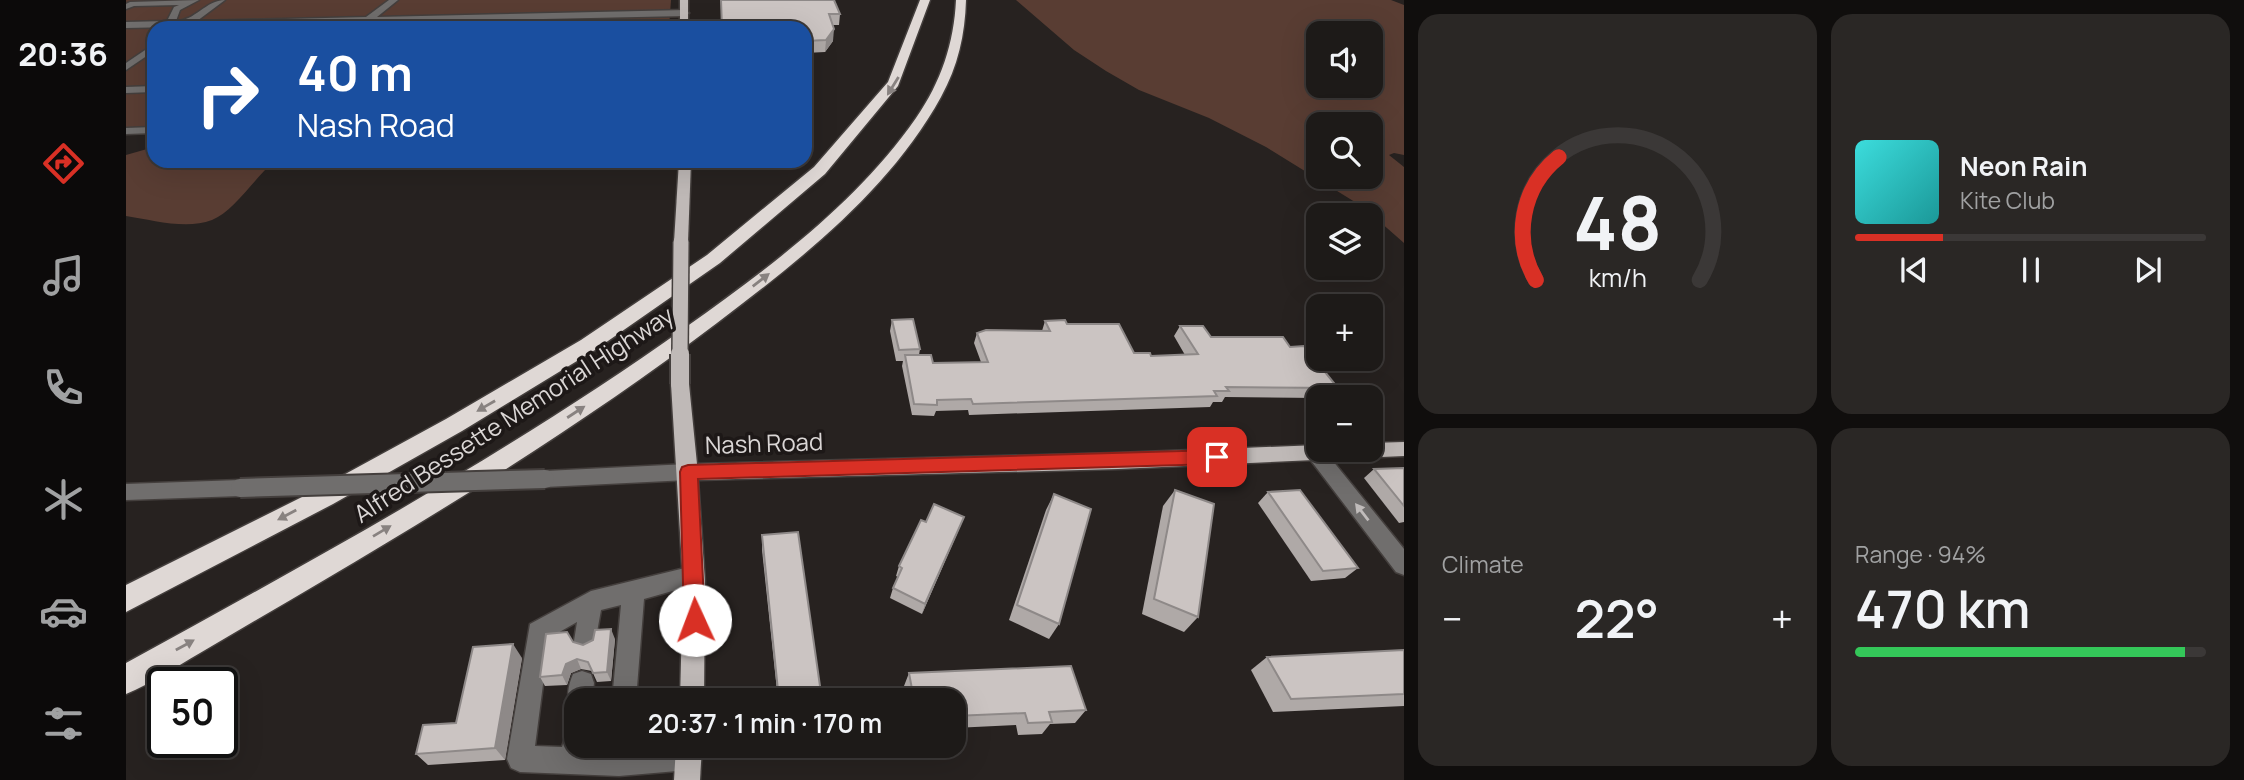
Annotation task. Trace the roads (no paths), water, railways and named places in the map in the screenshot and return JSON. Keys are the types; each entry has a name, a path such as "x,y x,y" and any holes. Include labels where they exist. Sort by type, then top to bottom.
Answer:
{"highway":[{"name":"Alfred Bessette Memorial Highway","path":"126,599 467,417 578,351 712,260 814,177 874,114 897,80 912,51 921,26 925,0"},
{"name":"Alfred Bessette Memorial Highway","path":"126,679 322,567 509,455 637,372 763,279 858,195 892,158 917,125 948,69 960,27 961,0"}],"main road":[{"path":"684,0 684,21"},
{"path":"685,168 680,384 688,472 696,643 693,688"},
{"name":"Nash Road","path":"1383,450 1404,449"},
{"name":"Nash Road","path":"688,472 1306,453"}],"street":[{"path":"192,21 221,0"},
{"path":"367,21 394,0"},
{"path":"126,7 133,4 192,1"},
{"path":"171,21 177,9 192,1"},
{"path":"316,21 685,13"},
{"path":"126,25 147,25"},
{"path":"126,67 147,52"},
{"path":"126,90 147,89"},
{"path":"126,131 147,130"},
{"path":"1323,462 1404,565"},
{"name":"Nash Road","path":"126,492 688,472"},
{"path":"564,753 520,759 538,632 591,602 693,576"},
{"path":"625,688 634,590"},
{"path":"586,641 591,602"},
{"path":"659,758 688,761"}]}
